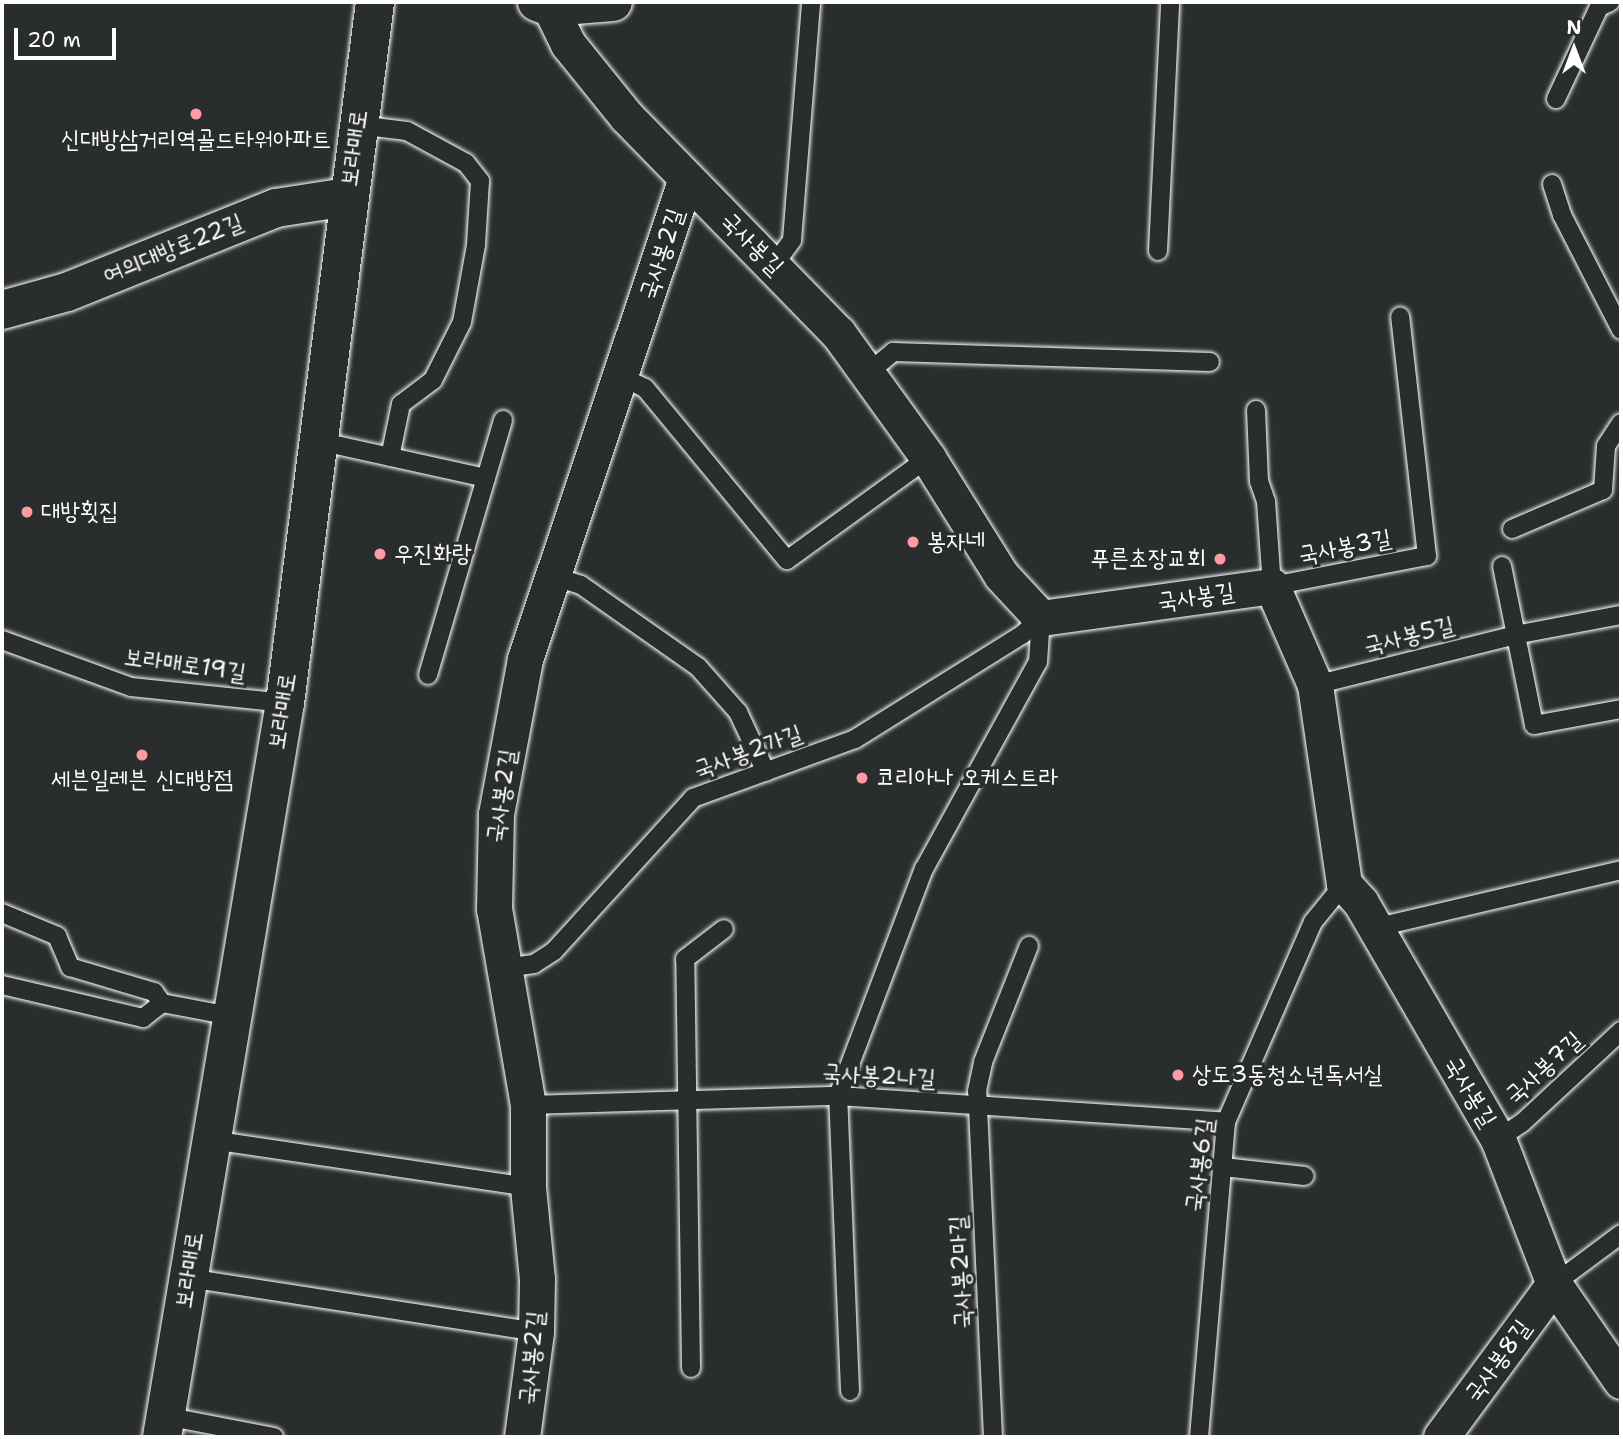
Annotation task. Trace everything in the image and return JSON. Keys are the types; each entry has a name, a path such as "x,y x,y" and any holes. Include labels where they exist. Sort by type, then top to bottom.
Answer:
{"main road":[{"name":"보라매로","path":"164,1427 285,703 347,197 375,2"},
{"path":"543,5 613,2"},
{"name":"여의대방로22길","path":"2,310 67,292 275,208 347,197"}],"street":[{"name":"국사봉길","path":"543,5 568,44 627,117 774,265 868,373 928,458 1001,575 1041,618 1272,586 1315,685 1344,884 1374,928 1498,1139 1554,1284 1621,1381"},
{"name":"국사봉2길","path":"522,1437 536,1332 537,1279 528,1187 528,1105 494,909 496,814 525,659 622,377 686,178"},
{"name":"국사봉8길","path":"1441,1437 1554,1284"}],"lane":[{"path":"774,265 792,240 811,2"},
{"path":"1158,251 1170,2"},
{"path":"1556,99 1599,7 1610,2"},
{"path":"358,125 407,131 466,163 480,181 476,245 462,322 433,380 401,404 390,457"},
{"path":"1552,184 1562,215 1621,330"},
{"name":"국사봉3길","path":"1272,586 1427,556 1400,317"},
{"path":"868,373 894,352 1210,362"},
{"path":"622,377 645,388 787,560 928,458"},
{"path":"1256,410 1259,481 1266,501 1272,586"},
{"path":"428,675 503,420"},
{"path":"1512,529 1603,490 1606,446 1621,423"},
{"path":"318,441 486,478"},
{"path":"1502,566 1534,725 1621,709"},
{"path":"552,576 581,585 698,667 738,712 766,772"},
{"name":"국사봉5길","path":"1315,685 1516,635 1621,615"},
{"path":"850,1391 838,1096 924,869 1038,662 1041,618"},
{"name":"국사봉2가길","path":"505,968 534,964 554,951 693,798 855,739 1023,634 1041,618"},
{"name":"보라매로19길","path":"2,640 131,687 285,703"},
{"path":"1374,928 1621,870"},
{"name":"국사봉6길","path":"1199,1437 1226,1122 1313,922 1344,884"},
{"path":"2,913 57,936 70,967 154,992 162,1003 231,1016"},
{"path":"691,1368 685,1103 685,959 724,929"},
{"name":"국사봉2마길","path":"993,1437 978,1105 983,1062 1029,946"},
{"path":"2,985 143,1018 162,1003"},
{"name":"국사봉7길","path":"1498,1139 1522,1123 1621,1031"},
{"name":"국사봉2나길","path":"528,1105 685,1103 838,1096 1226,1122"},
{"path":"211,1140 528,1187"},
{"path":"1223,1167 1305,1176"},
{"path":"1554,1284 1621,1234"},
{"path":"188,1278 536,1332"},
{"name":"보라매로","path":"164,1427 274,1437"}],"place":[{"name":"신대방삼거리역골드타워아파트","path":"196,114"},
{"name":"대방횟집","path":"27,512"},
{"name":"봉자네","path":"913,542"},
{"name":"우진화랑","path":"380,554"},
{"name":"푸른초장교회","path":"1220,559"},
{"name":"세븐일레븐 신대방점","path":"142,755"},
{"name":"코리아나 오케스트라","path":"862,778"},
{"name":"상도3동청소년독서실","path":"1178,1075"}]}
